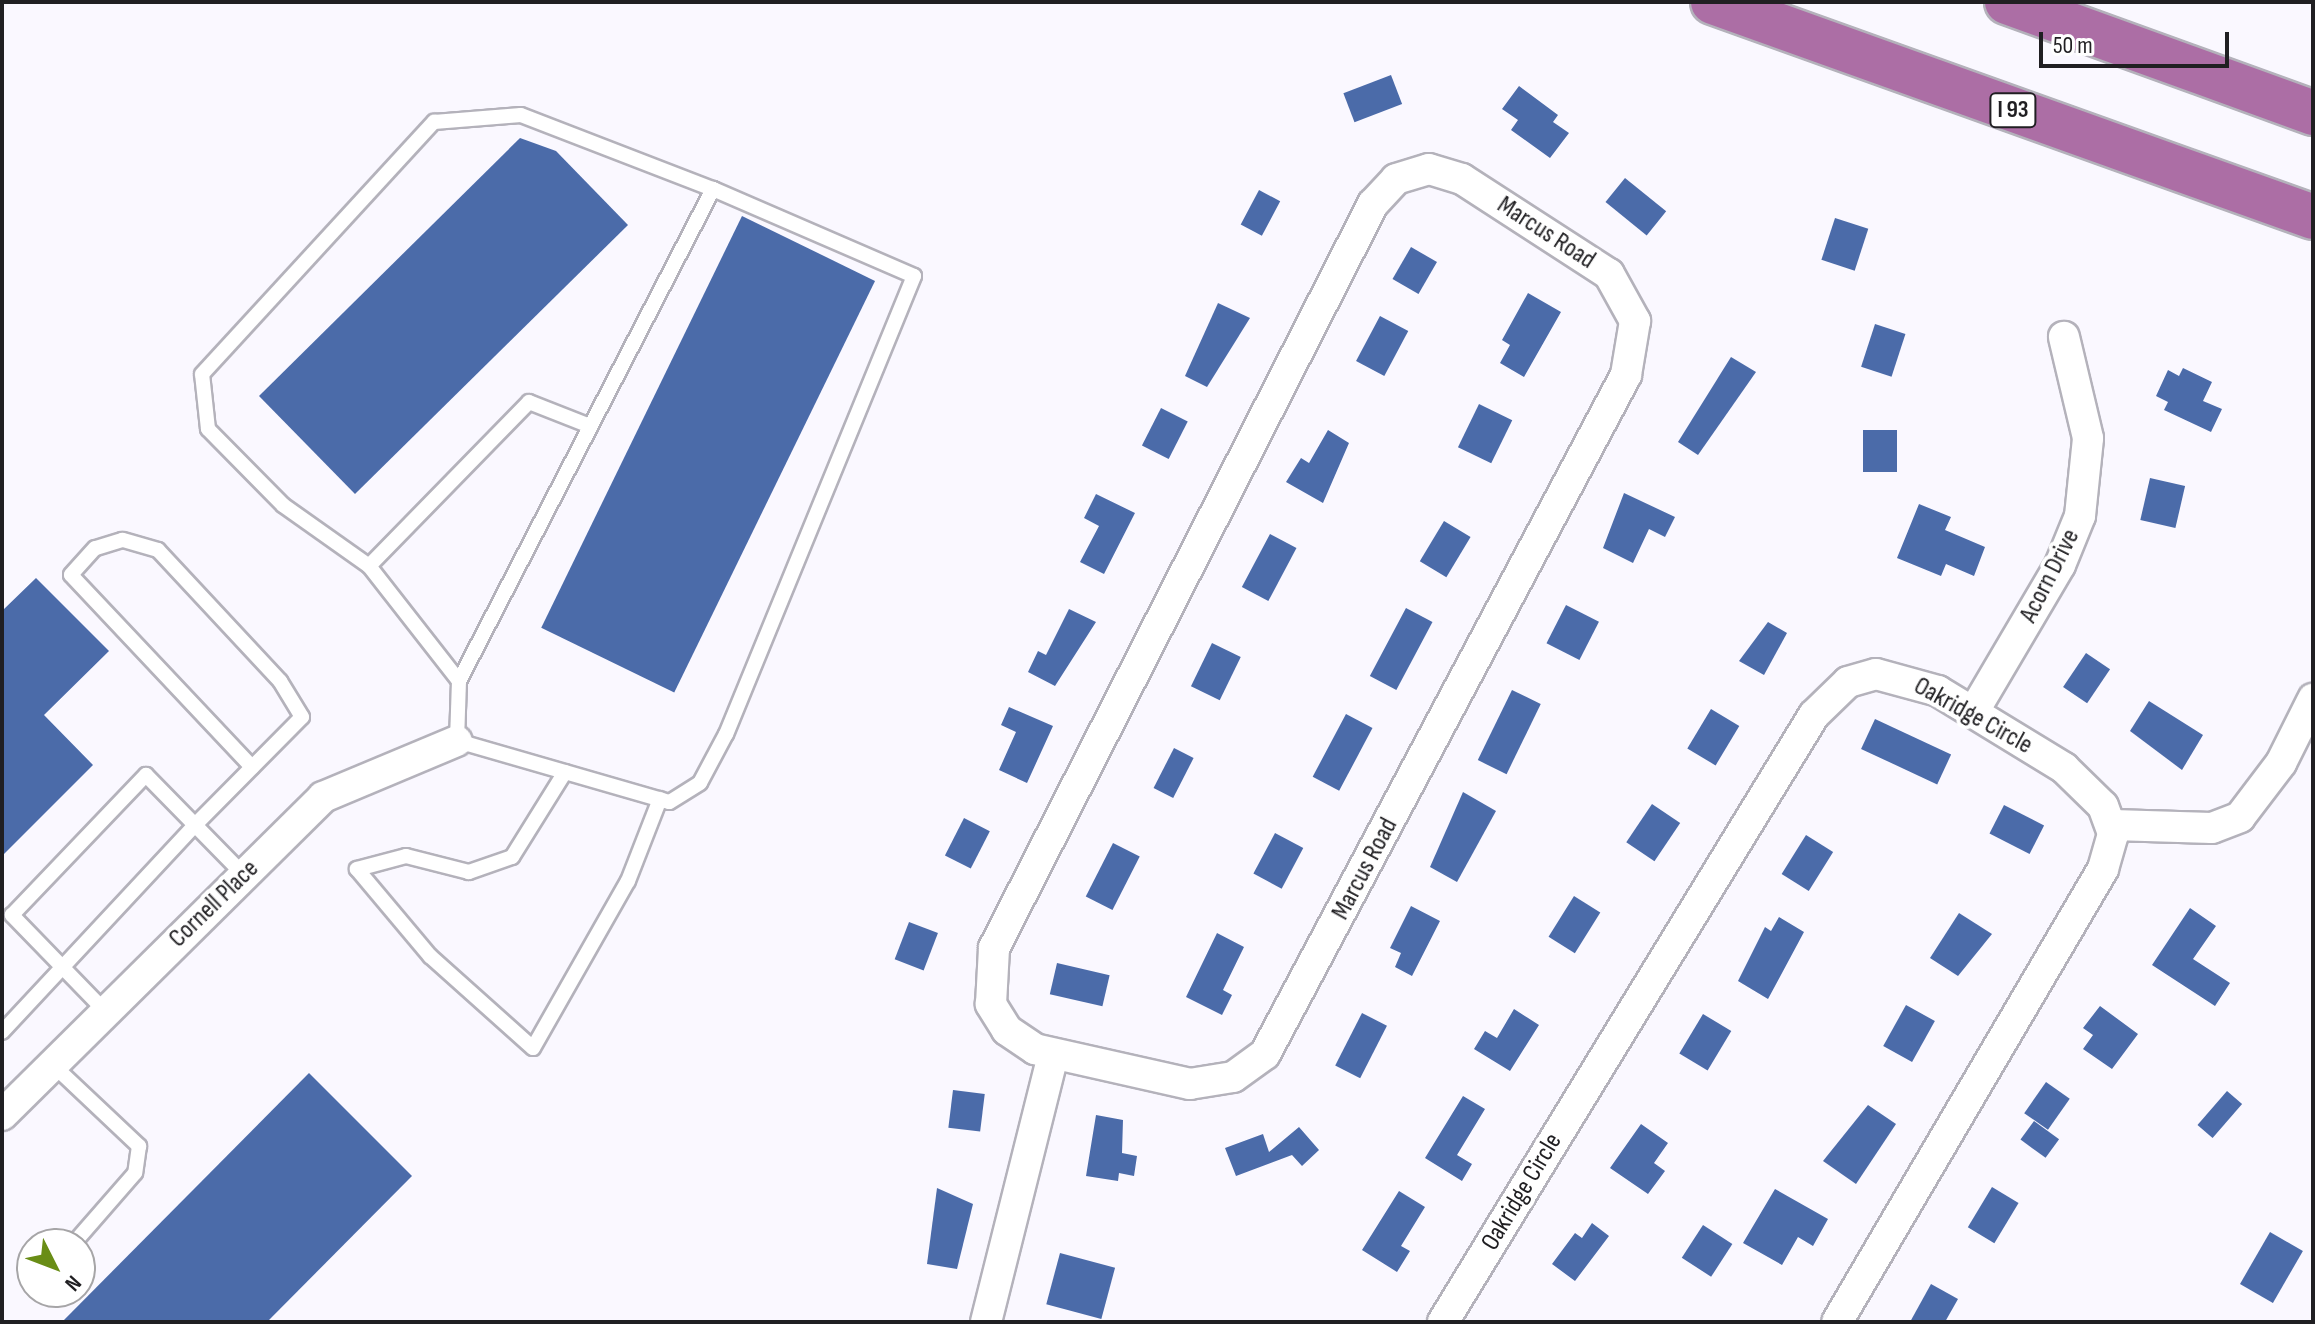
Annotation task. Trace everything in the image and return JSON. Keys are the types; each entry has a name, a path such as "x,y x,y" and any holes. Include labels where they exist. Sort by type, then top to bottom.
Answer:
{"highway":[{"name":"I 93","path":"1713,2 2313,217"},
{"path":"2007,2 2313,113"}],"street":[{"name":"Marcus Road","path":"1407,174 1452,174 1609,274 1631,308 1632,362 1265,1054 1233,1077 1190,1084 1053,1056 1015,1037 996,1013 987,985 994,948 1373,204 1407,174"},
{"name":"Acorn Drive","path":"1974,711 2060,565 2080,516 2088,438 2064,337"},
{"name":"Oakridge Circle","path":"1443,1322 1824,702 1848,682 1876,674 1922,684 1974,711 2076,778 2113,825"},
{"path":"1837,1322 2103,869 2113,825 2212,828 2240,817 2281,763 2313,699"},
{"name":"Cornell Place","path":"2,1115 335,788 457,741"},
{"path":"986,1322 1053,1056"}],"lane":[{"path":"459,681 369,566 283,505 208,429 202,374 434,122 521,115 713,189 914,276 726,734 700,783 669,802 457,741 459,681 713,189"},
{"path":"369,566 529,402 590,426"},
{"path":"2,1032 195,825 302,717 280,681 158,550 122,540 95,548 71,575 252,767"},
{"path":"565,772 512,857 469,872 406,856 357,869 430,956 533,1048 628,881 660,799"},
{"path":"105,1011 12,915 146,775 244,875"},
{"path":"52,1064 139,1146 135,1173 87,1228"}],"building":[{"path":"1391,75 1402,104 1354,122 1343,93"},
{"path":"1519,86 1558,115 1553,122 1569,133 1550,158 1511,130 1518,120 1502,109"},
{"path":"520,138 556,151 628,225 355,494 259,396"},
{"path":"1625,178 1666,211 1647,235 1605,202"},
{"path":"1259,190 1280,201 1262,236 1241,224"},
{"path":"742,216 875,281 674,693 541,628"},
{"path":"1835,218 1868,229 1855,271 1821,260"},
{"path":"1411,247 1437,262 1418,294 1392,279"},
{"path":"1528,293 1561,312 1524,377 1500,363 1510,345 1502,340"},
{"path":"1218,303 1250,318 1207,387 1185,376"},
{"path":"1380,316 1408,331 1384,376 1356,361"},
{"path":"1875,324 1905,334 1892,377 1861,367"},
{"path":"1731,357 1756,372 1698,455 1678,442"},
{"path":"2183,368 2212,382 2203,401 2222,409 2211,432 2164,410 2168,402 2156,396 2168,370 2179,376"},
{"path":"1479,404 1512,420 1491,463 1458,447"},
{"path":"1161,408 1188,422 1169,459 1142,445"},
{"path":"1328,430 1349,443 1323,503 1286,482 1301,458 1309,463"},
{"path":"1863,430 1897,430 1897,472 1863,472"},
{"path":"2150,478 2185,486 2175,528 2140,520"},
{"path":"1624,493 1675,517 1665,537 1649,529 1633,563 1603,548"},
{"path":"1096,494 1135,513 1104,574 1080,562 1099,526 1084,518"},
{"path":"1919,504 1951,517 1945,530 1985,547 1974,576 1946,564 1941,576 1897,558"},
{"path":"1444,521 1471,537 1446,577 1420,561"},
{"path":"1270,534 1296,548 1268,601 1242,587"},
{"path":"36,578 109,651 44,715 93,765 2,856 2,611"},
{"path":"1566,605 1599,622 1579,660 1546,643"},
{"path":"1406,608 1432,622 1396,690 1370,676"},
{"path":"1069,609 1096,622 1055,686 1028,672 1038,651 1046,655"},
{"path":"1768,622 1787,633 1764,675 1739,661"},
{"path":"1212,643 1241,657 1220,700 1191,686"},
{"path":"2086,653 2110,669 2087,703 2063,687"},
{"path":"1512,690 1541,704 1507,774 1478,760"},
{"path":"2149,701 2203,735 2182,770 2130,731"},
{"path":"1009,707 1053,726 1027,783 999,770 1016,732 1001,725"},
{"path":"1711,709 1739,726 1716,765 1687,748"},
{"path":"1346,714 1372,728 1339,791 1313,777"},
{"path":"1875,719 1951,754 1937,784 1861,749"},
{"path":"1174,748 1194,758 1173,798 1154,788"},
{"path":"1463,792 1496,811 1457,882 1430,867"},
{"path":"1652,804 1680,823 1654,861 1626,842"},
{"path":"2004,805 2044,825 2030,854 1989,834"},
{"path":"964,818 990,831 971,869 945,855"},
{"path":"1275,833 1303,848 1282,889 1253,874"},
{"path":"1806,835 1833,852 1809,891 1782,874"},
{"path":"1113,843 1140,857 1112,910 1086,896"},
{"path":"1574,896 1600,912 1575,953 1549,937"},
{"path":"1411,906 1440,921 1412,976 1395,967 1401,953 1390,948"},
{"path":"2190,908 2216,926 2193,959 2230,983 2215,1006 2152,965"},
{"path":"1959,913 1992,934 1958,976 1930,958"},
{"path":"1779,917 1804,932 1768,999 1738,981 1765,927 1771,931"},
{"path":"909,922 938,933 924,970 895,959"},
{"path":"1217,933 1244,947 1223,990 1232,995 1222,1015 1186,997"},
{"path":"1057,963 1110,975 1102,1006 1050,994"},
{"path":"1906,1005 1935,1021 1912,1062 1883,1046"},
{"path":"2100,1006 2138,1034 2112,1069 2083,1049 2093,1035 2083,1028"},
{"path":"1514,1009 1539,1025 1510,1071 1474,1049 1485,1031 1497,1038"},
{"path":"1362,1013 1387,1026 1360,1078 1335,1066"},
{"path":"1703,1014 1731,1031 1708,1070 1679,1053"},
{"path":"309,1073 412,1176 267,1322 62,1322 76,1308 96,1308 96,1288"},
{"path":"2046,1082 2070,1099 2048,1130 2024,1113"},
{"path":"953,1090 985,1094 980,1132 948,1128"},
{"path":"2227,1091 2242,1104 2213,1138 2197,1125"},
{"path":"1463,1096 1485,1109 1457,1155 1472,1164 1462,1181 1425,1158"},
{"path":"1868,1105 1896,1124 1856,1184 1823,1161"},
{"path":"1096,1115 1123,1120 1122,1153 1137,1156 1134,1176 1119,1173 1118,1181 1086,1176"},
{"path":"2034,1121 2059,1139 2046,1158 2020,1140"},
{"path":"1641,1124 1668,1143 1654,1163 1665,1171 1648,1194 1610,1168"},
{"path":"1299,1127 1319,1150 1302,1166 1292,1155 1236,1176 1225,1148 1263,1134 1269,1152"},
{"path":"1992,1187 2019,1203 1994,1243 1968,1227"},
{"path":"937,1188 973,1204 957,1269 927,1264"},
{"path":"1775,1189 1828,1219 1813,1246 1798,1237 1782,1265 1743,1243"},
{"path":"1399,1191 1425,1207 1401,1246 1410,1251 1397,1272 1362,1250"},
{"path":"1592,1223 1609,1236 1575,1281 1552,1264 1575,1233 1582,1238"},
{"path":"1703,1225 1732,1244 1711,1277 1682,1258"},
{"path":"2270,1232 2303,1251 2273,1303 2240,1284"},
{"path":"1060,1253 1115,1268 1101,1319 1046,1304"},
{"path":"1931,1284 1958,1299 1945,1322 1910,1322"}]}
